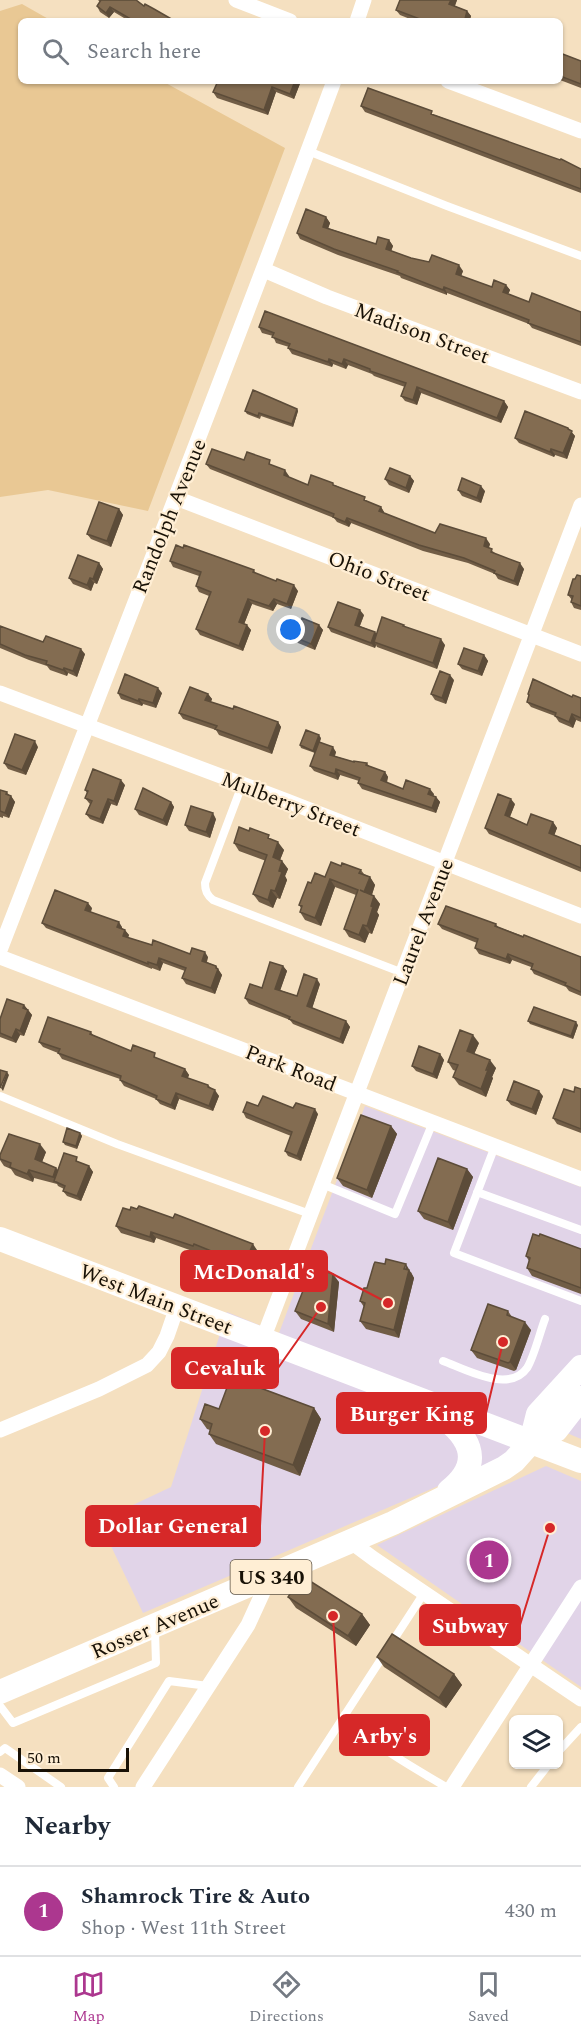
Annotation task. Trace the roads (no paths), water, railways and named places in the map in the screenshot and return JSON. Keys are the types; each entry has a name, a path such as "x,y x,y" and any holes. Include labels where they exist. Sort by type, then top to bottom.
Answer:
{"main road":[{"name":"West Main Street","path":"0,1239 581,1461"},
{"path":"531,1442 538,1414 581,1367"},
{"path":"401,1391 437,1414 463,1436 469,1446 471,1456 468,1469 456,1485 435,1502"},
{"path":"531,1442 556,1430 581,1398"},
{"name":"Rosser Avenue","path":"0,1692 351,1542 504,1468 514,1461 531,1442"}],"street":[{"path":"236,0 282,18"},
{"path":"358,18 364,0"},
{"name":"Randolph Avenue","path":"0,950 264,270 333,84"},
{"path":"456,84 581,131"},
{"name":"Madison Street","path":"264,270 327,297 581,392"},
{"name":"Ohio Street","path":"176,498 581,654"},
{"name":"Laurel Avenue","path":"263,1340 581,505"},
{"name":"Mulberry Street","path":"0,693 581,916"},
{"name":"Park Road","path":"0,957 581,1179"},
{"path":"0,1430 147,1365 159,1352 177,1306"},
{"path":"351,1542 581,1700"},
{"path":"143,1787 248,1625 270,1577"},
{"path":"452,1787 581,1587"},
{"path":"0,1775 18,1787"}],"lane":[{"path":"308,151 581,256"},
{"path":"242,785 205,883 208,896 252,916 403,973"},
{"path":"0,1096 117,1144 310,1214"},
{"path":"322,1184 395,1214 433,1122"},
{"path":"495,1146 454,1253 581,1301"},
{"path":"477,1192 581,1230"},
{"path":"443,1361 496,1380 514,1377 526,1368 545,1319"},
{"path":"298,1787 424,1593"},
{"path":"0,1706 13,1723 156,1663 154,1626"},
{"path":"114,1787 108,1778 169,1681 208,1686"},
{"path":"345,1714 354,1726 387,1750 446,1787"},
{"path":"563,1747 581,1727"},
{"path":"0,1752 5,1748 61,1787"},
{"path":"531,1787 545,1769"}],"place":[{"name":"McDonald's","path":"388,1303"},
{"name":"Cevaluk","path":"321,1307"},
{"name":"Burger King","path":"503,1342"},
{"name":"Dollar General","path":"265,1431"},
{"name":"Subway","path":"550,1528"},
{"name":"Shamrock Tire & Auto","path":"489,1560"},
{"name":"Arby's","path":"333,1616"}]}
